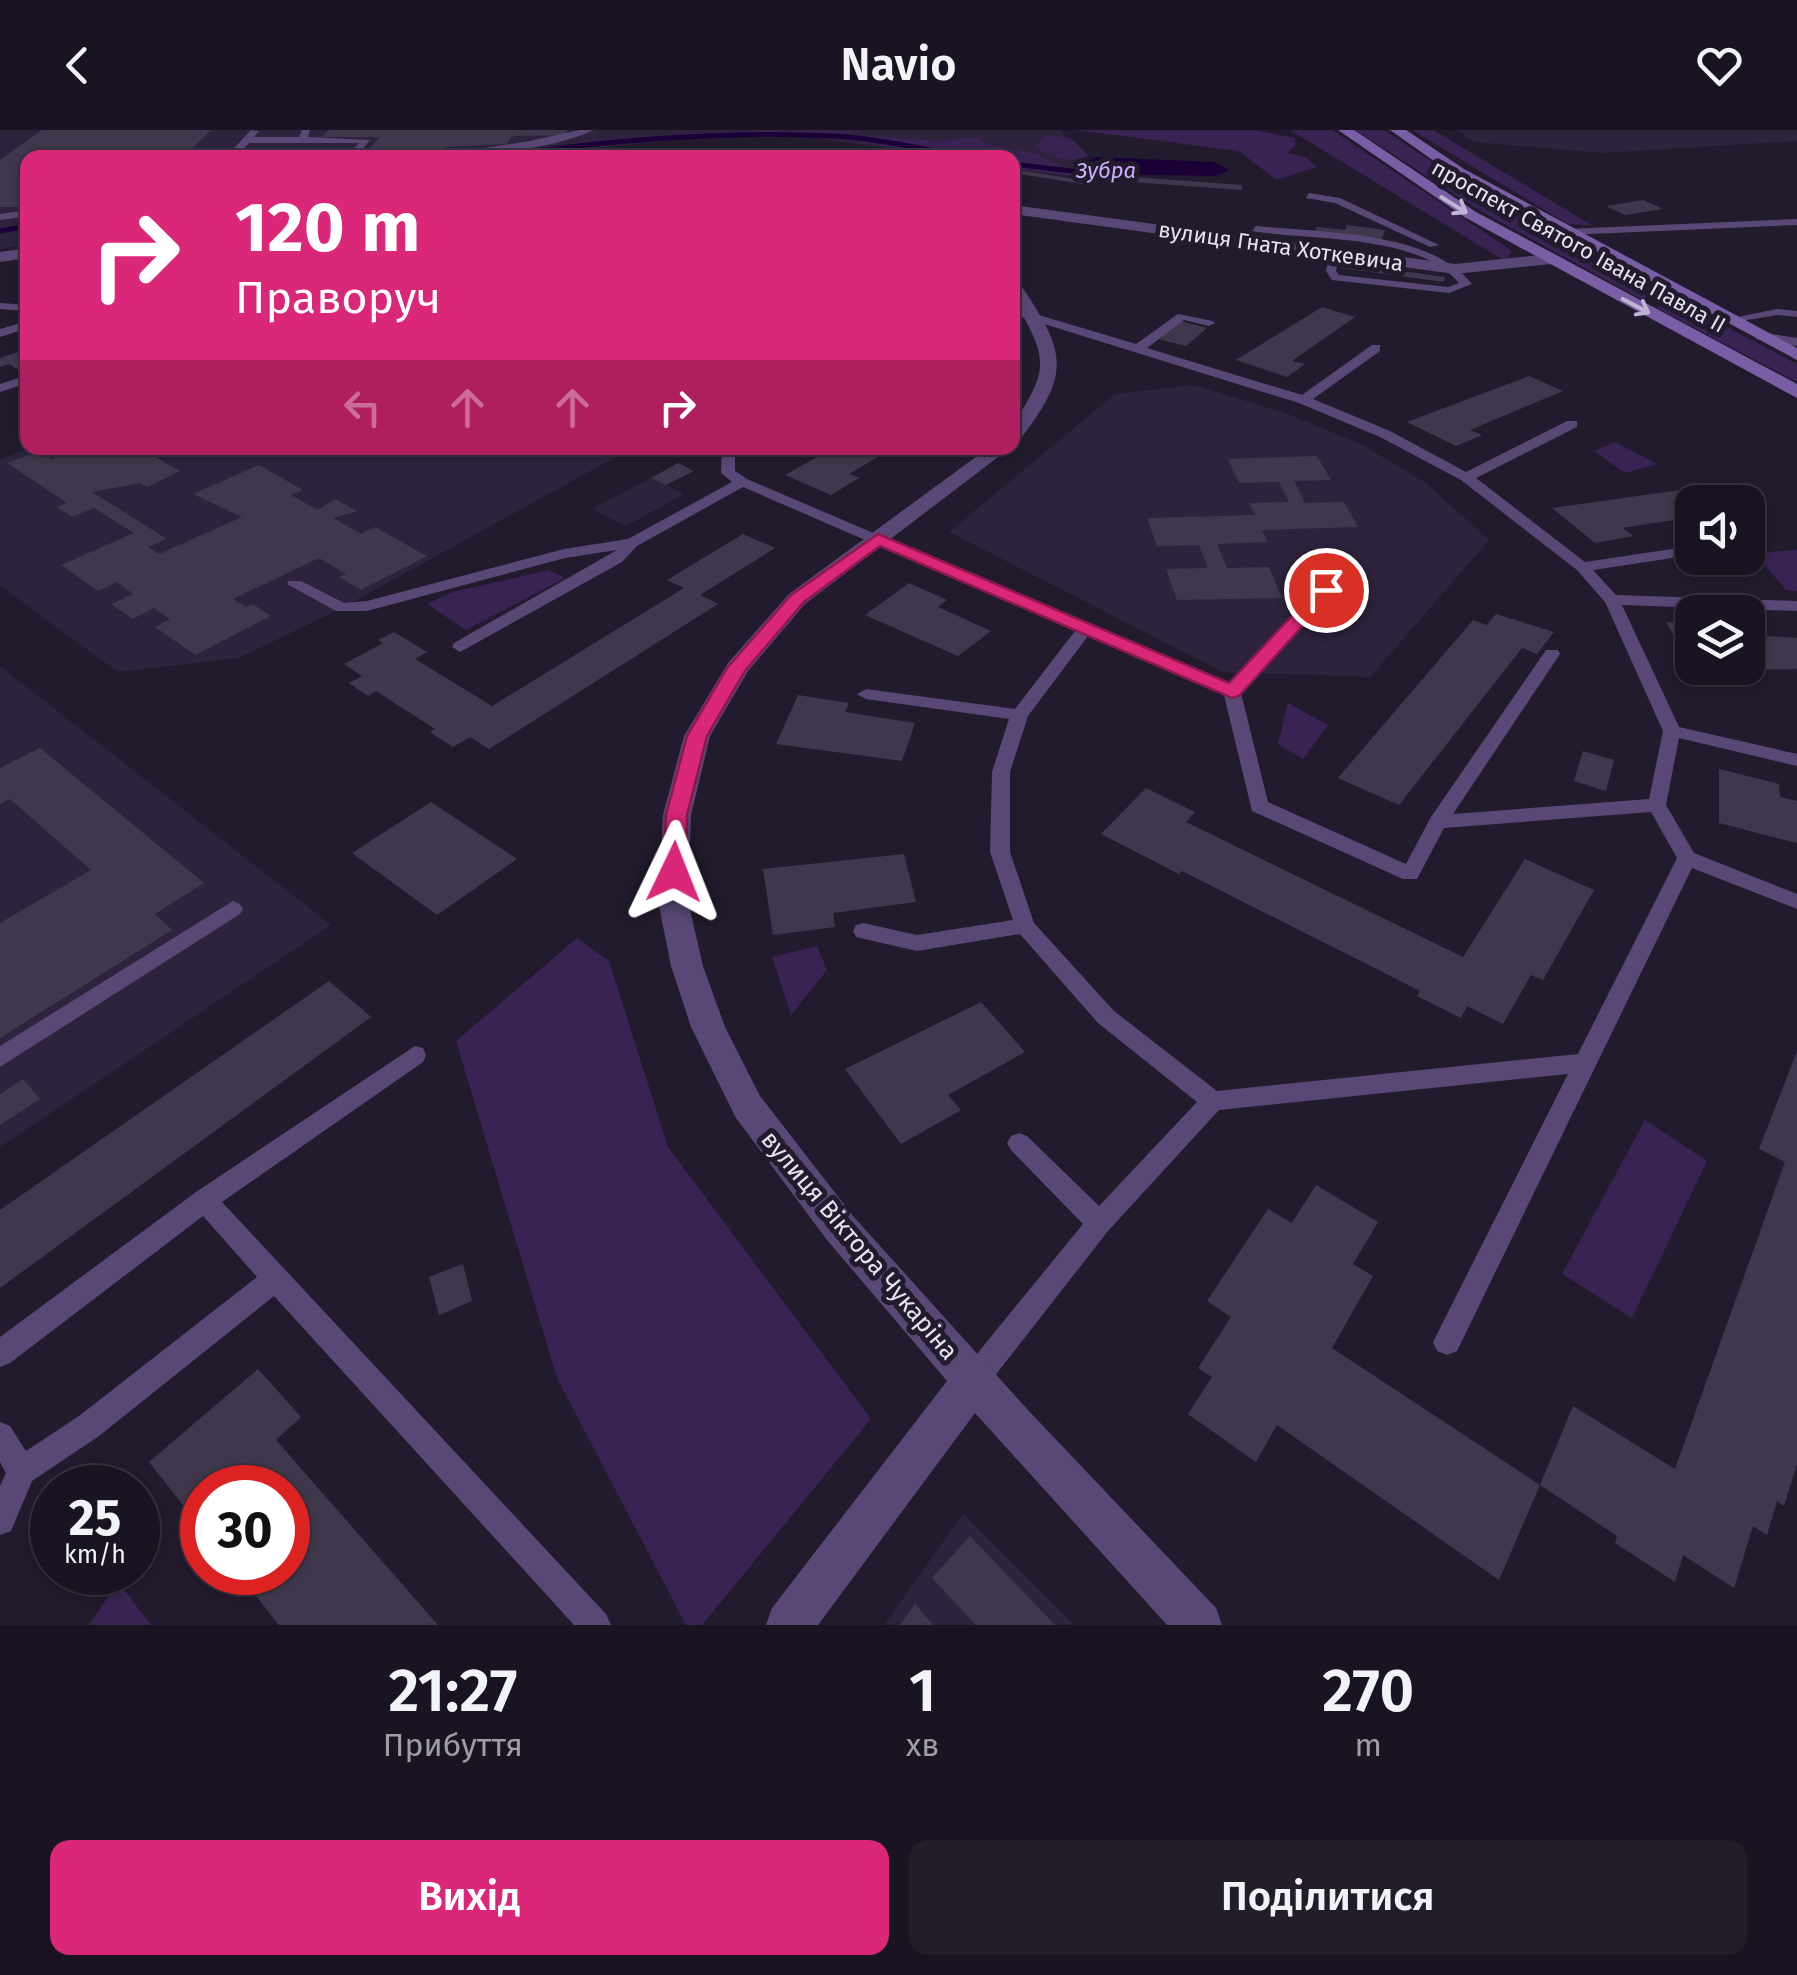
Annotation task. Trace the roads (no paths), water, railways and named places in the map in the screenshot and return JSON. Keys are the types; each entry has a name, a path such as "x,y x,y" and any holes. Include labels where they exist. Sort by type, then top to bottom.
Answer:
{"main road":[{"name":"проспект Святого Івана Павла II","path":"1345,130 1456,206 1797,392"},
{"name":"проспект Святого Івана Павла II","path":"1397,130 1459,172 1797,355"}],"street":[{"name":"вулиця Гната Хоткевича","path":"1020,209 1225,240 1456,268 1551,259"},
{"path":"1020,296 1036,319 1053,359 1041,403 1020,428"},
{"name":"вулиця Віктора Чукаріна","path":"991,455 798,598 737,668 697,736 676,815 673,901 687,966 708,1026 748,1107 840,1228 973,1381 1195,1623"},
{"path":"789,1625 973,1381"}],"lane":[{"path":"237,150 256,130"},
{"path":"485,150 590,130"},
{"path":"247,140 304,135 366,140 357,150"},
{"path":"1309,196 1336,200 1481,268"},
{"path":"1225,240 1256,229 1303,221 1346,227"},
{"path":"1567,232 1797,222"},
{"path":"1256,229 1414,249"},
{"path":"1383,236 1456,268"},
{"path":"1729,320 1777,312 1797,314"},
{"path":"1020,313 1304,400 1385,434 1466,477 1582,567 1612,600 1672,731 1657,805 1687,858 1797,902"},
{"path":"1137,349 1182,316 1209,323"},
{"path":"1760,336 1797,342"},
{"path":"1304,400 1376,348"},
{"path":"1466,477 1572,424"},
{"path":"730,455 735,477"},
{"path":"460,647 617,559 632,543 735,477 743,455"},
{"path":"735,477 1232,692"},
{"path":"295,584 342,608 367,606 564,554 632,543"},
{"path":"1582,567 1675,553"},
{"path":"1232,692 1326,590"},
{"path":"1612,600 1797,606"},
{"path":"1084,630 1020,715 1001,772 1000,852 1025,926 1106,1016 1214,1101"},
{"path":"1232,692 1259,806 1410,874 1438,822 1552,654"},
{"path":"866,694 1020,715"},
{"path":"1672,731 1797,760"},
{"path":"1438,822 1657,805"},
{"path":"1447,1342 1687,858"},
{"path":"0,1058 233,909"},
{"path":"863,931 917,943 1025,926"},
{"path":"0,1354 204,1200 415,1055"},
{"path":"973,1381 1099,1223 1214,1101 1584,1063"},
{"path":"1018,1143 1099,1223"},
{"path":"204,1200 595,1625"},
{"path":"0,1520 22,1471 89,1426 275,1279"},
{"path":"0,1436 22,1471"}],"water":[{"path":"1096,157 1213,162 1229,170 1216,176 1105,174 1089,170 1084,163"}],"waterway":[{"name":"Зубра","path":"546,150 747,135 852,137 930,150"},
{"name":"Зубра","path":"1020,165 1089,173 1106,171"},
{"name":"Зубра","path":"0,231 20,227"}]}
